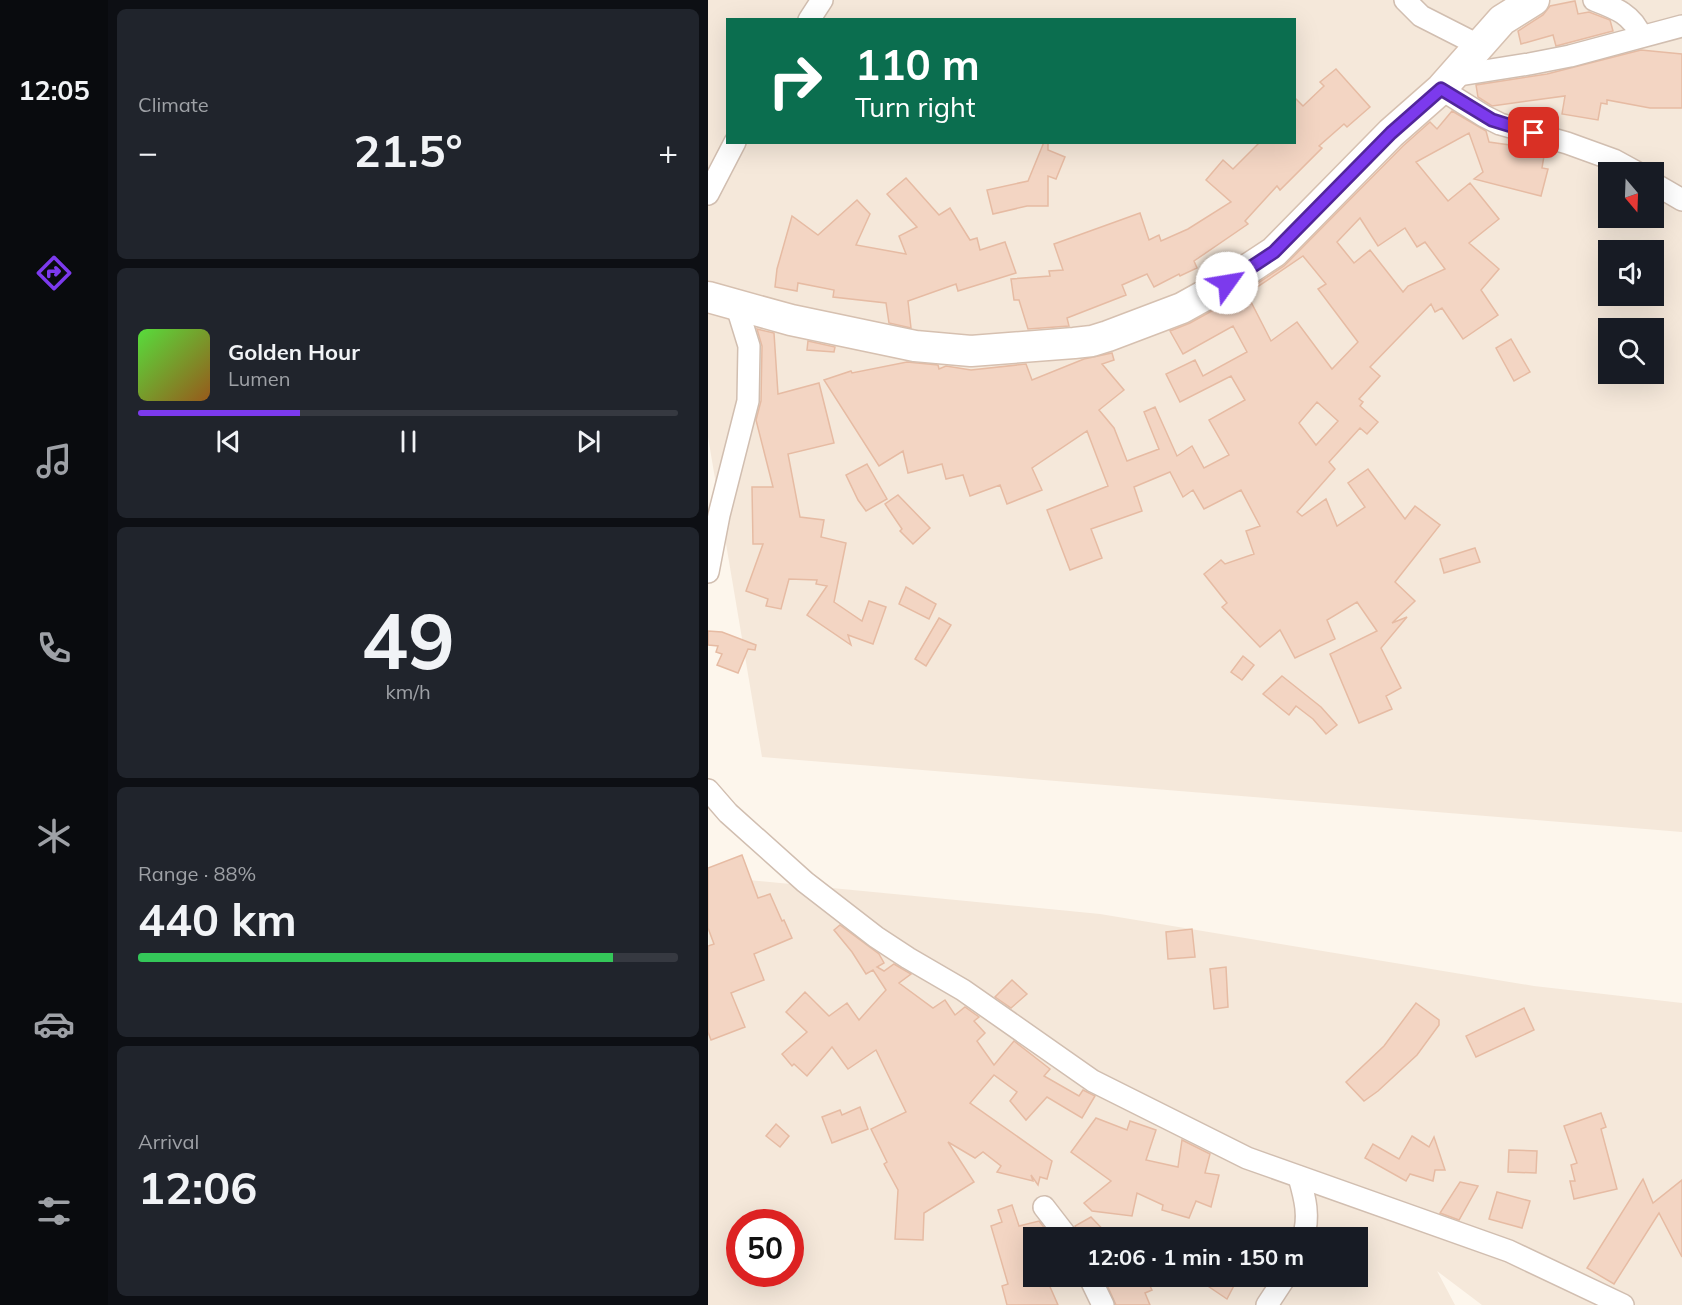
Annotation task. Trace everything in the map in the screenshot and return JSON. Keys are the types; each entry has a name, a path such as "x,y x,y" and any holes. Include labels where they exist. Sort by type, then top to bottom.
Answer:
{"main road":[{"path":"722,301 792,320 905,345 971,351 1074,343 1108,336 1182,308 1227,283 1274,252 1391,133 1447,82 1502,20 1534,0"}],"street":[{"path":"810,18 822,0"},
{"path":"1405,0 1421,16 1480,46"},
{"path":"1594,0 1626,14 1635,24 1641,36"},
{"path":"1447,82 1570,56 1682,26"},
{"path":"1447,82 1484,116 1500,124 1567,143 1618,162"},
{"path":"708,194 734,144"},
{"path":"1664,189 1682,200"},
{"path":"708,572 719,515 748,401 749,346 722,301"},
{"path":"708,790 728,813 805,882 876,937 963,990 1093,1081 1247,1158 1509,1251 1623,1305"},
{"path":"1299,1177 1306,1204 1305,1227"},
{"path":"1044,1207 1059,1227"},
{"path":"1094,1287 1103,1305"},
{"path":"1267,1305 1279,1287"}],"shaded area":[{"path":"708,0 1682,0 1682,832 762,757 708,437"},
{"path":"708,876 1100,914 1534,986 1682,1003 1682,1305 1482,1305 1437,1271 1455,1305 708,1305"}],"building":[{"path":"1575,1 1578,14 1589,12 1610,20 1613,31 1556,46 1553,35 1521,44 1518,31 1543,15 1550,6"},
{"path":"1641,50 1682,54 1682,108 1650,108 1607,100 1607,104 1601,103 1598,120 1562,114 1565,96 1492,106 1478,97 1476,85 1547,74"},
{"path":"1336,69 1370,107 1347,127 1344,124 1319,146 1322,148 1280,190 1277,186 1245,221 1248,224 1194,261 1197,268 1154,287 1147,274 1122,285 1126,295 1067,318 1069,326 1028,329 1019,300 1014,300 1011,279 1050,276 1049,271 1063,270 1054,244 1140,213 1149,240 1159,235 1161,241 1188,229 1231,202 1206,180 1223,160 1233,169 1258,144 1296,144 1296,99 1303,106 1324,86 1320,82"},
{"path":"1452,111 1486,131 1489,142 1545,150 1542,168 1548,169 1541,196 1474,179 1483,172 1469,133 1416,162 1448,201 1470,183 1499,219 1469,243 1499,269 1481,290 1498,315 1463,339 1442,308 1435,312 1431,304 1370,367 1380,376 1359,399 1363,402 1360,406 1378,422 1367,434 1360,428 1329,462 1335,469 1297,512 1302,516 1326,499 1337,526 1365,507 1348,483 1368,469 1405,519 1415,506 1440,525 1395,582 1415,601 1392,623 1407,617 1381,648 1401,688 1386,696 1392,709 1359,723 1330,654 1377,631 1357,602 1327,620 1335,639 1295,658 1280,630 1260,647 1222,607 1227,603 1204,574 1221,560 1225,564 1254,554 1246,531 1260,526 1241,490 1204,509 1193,490 1183,497 1170,472 1134,487 1142,511 1091,529 1102,558 1070,570 1047,510 1108,486 1087,431 1032,468 1042,490 1007,504 1000,485 970,496 963,475 946,479 942,464 908,473 903,451 879,466 824,380 851,371 852,373 907,362 938,365 939,369 946,366 971,370 1026,364 1032,380 1084,359 1112,353 1114,360 1102,364 1124,390 1099,410 1114,428 1127,461 1159,449 1144,412 1155,407 1177,456 1192,446 1204,468 1229,455 1209,420 1245,400 1231,376 1180,402 1166,374 1195,360 1203,376 1247,352 1233,326 1183,354 1170,331 1190,323 1235,298 1284,266 1403,146 1430,122 1437,129","holes":["1360,218 1378,246 1405,228 1417,247 1425,242 1445,269 1408,286 1403,292 1370,250 1354,263 1337,242","1303,256 1326,284 1318,289 1358,342 1332,369 1297,322 1271,341 1247,294","1317,402 1338,421 1316,445 1299,423"]},
{"path":"1043,144 1048,144 1048,150 1065,157 1056,179 1048,176 1048,206 1027,206 993,214 987,190 1028,181"},
{"path":"906,178 939,215 950,208 970,240 977,238 980,250 1005,242 1016,273 958,291 956,284 908,301 911,328 889,323 886,303 833,297 834,290 798,283 797,291 775,287 777,269 792,216 818,235 857,200 870,214 856,245 906,254 899,236 917,227 887,194"},
{"path":"757,329 774,333 778,394 819,383 834,443 788,454 800,517 824,520 821,537 846,543 834,602 862,621 869,601 886,607 873,644 848,635 851,645 807,615 827,586 816,584 817,580 789,579 781,609 766,606 768,599 746,591 763,544 753,544 752,487 773,487 756,420 761,401 762,346"},
{"path":"1511,339 1530,372 1514,381 1496,348"},
{"path":"808,341 835,347 834,352 807,350"},
{"path":"867,464 887,499 866,511 846,475"},
{"path":"898,495 930,528 913,544 900,531 902,529 885,504"},
{"path":"1475,548 1480,562 1444,573 1440,559"},
{"path":"906,587 936,604 929,619 899,604"},
{"path":"939,618 951,625 926,666 915,659"},
{"path":"708,631 722,632 756,645 755,650 748,649 738,673 717,665 722,654 716,652 718,646 708,645"},
{"path":"1243,656 1254,665 1242,680 1231,672"},
{"path":"1282,676 1321,707 1337,725 1326,734 1313,719 1296,706 1289,715 1263,694"},
{"path":"742,855 758,898 770,894 792,938 754,954 764,980 731,993 745,1027 711,1040 708,1032 708,946 714,944 708,928 708,868"},
{"path":"840,925 879,954 884,963 877,967 884,971 894,964 911,974 899,983 933,1008 945,1000 955,1015 965,1007 979,1017 974,1021 985,1033 977,1041 994,1065 1014,1041 1050,1069 1044,1076 1079,1096 1083,1090 1095,1096 1082,1118 1047,1097 1026,1120 1010,1101 1017,1092 994,1075 970,1103 1052,1161 1047,1179 1040,1177 1038,1185 1031,1175 1033,1181 997,1172 1001,1166 983,1152 975,1158 948,1142 974,1182 924,1213 923,1240 895,1239 898,1190 884,1164 887,1162 871,1129 906,1112 876,1050 848,1069 832,1047 807,1076 794,1064 792,1066 782,1054 807,1032 786,1012 805,992 829,1016 847,1003 859,1020 886,990 873,970 866,974 834,930"},
{"path":"1192,929 1195,957 1168,959 1166,932"},
{"path":"1226,967 1228,1007 1214,1009 1210,969"},
{"path":"1012,980 1027,994 1011,1008 995,997"},
{"path":"1416,1003 1439,1020 1439,1025 1417,1055 1364,1101 1346,1082 1384,1046"},
{"path":"1524,1008 1534,1030 1476,1057 1466,1036"},
{"path":"860,1107 868,1129 832,1143 822,1117 840,1110 842,1115"},
{"path":"1601,1113 1606,1127 1601,1129 1617,1189 1574,1199 1570,1181 1575,1181 1571,1165 1577,1163 1564,1126"},
{"path":"1096,1118 1127,1130 1130,1121 1156,1130 1146,1160 1178,1167 1182,1140 1210,1154 1205,1173 1219,1175 1211,1207 1196,1201 1189,1218 1162,1210 1163,1205 1137,1193 1132,1216 1092,1211 1084,1203 1111,1181 1071,1152"},
{"path":"776,1124 789,1136 780,1147 766,1136"},
{"path":"1412,1136 1429,1147 1434,1137 1445,1170 1435,1170 1433,1181 1410,1174 1406,1181 1365,1158 1373,1144 1399,1159"},
{"path":"1509,1150 1537,1151 1536,1173 1508,1172"},
{"path":"1643,1179 1653,1203 1682,1180 1682,1257 1659,1213 1614,1284 1587,1268"},
{"path":"1460,1182 1478,1186 1459,1220 1440,1213"},
{"path":"1497,1192 1530,1201 1522,1228 1489,1219"},
{"path":"1012,1205 1019,1226 1039,1221 1044,1227 1023,1227 1023,1287 1050,1287 1058,1305 1007,1305 1002,1286 1008,1284 991,1226 1002,1222 998,1210"},
{"path":"1091,1217 1101,1227 1076,1227"},
{"path":"1108,1287 1150,1287 1152,1290 1145,1293 1150,1305 1116,1305"},
{"path":"1209,1287 1233,1287 1227,1299"}],"route":[{"path":"1227,283 1255,266 1293,235 1323,201 1391,133 1441,89 1500,124 1534,133"}]}
